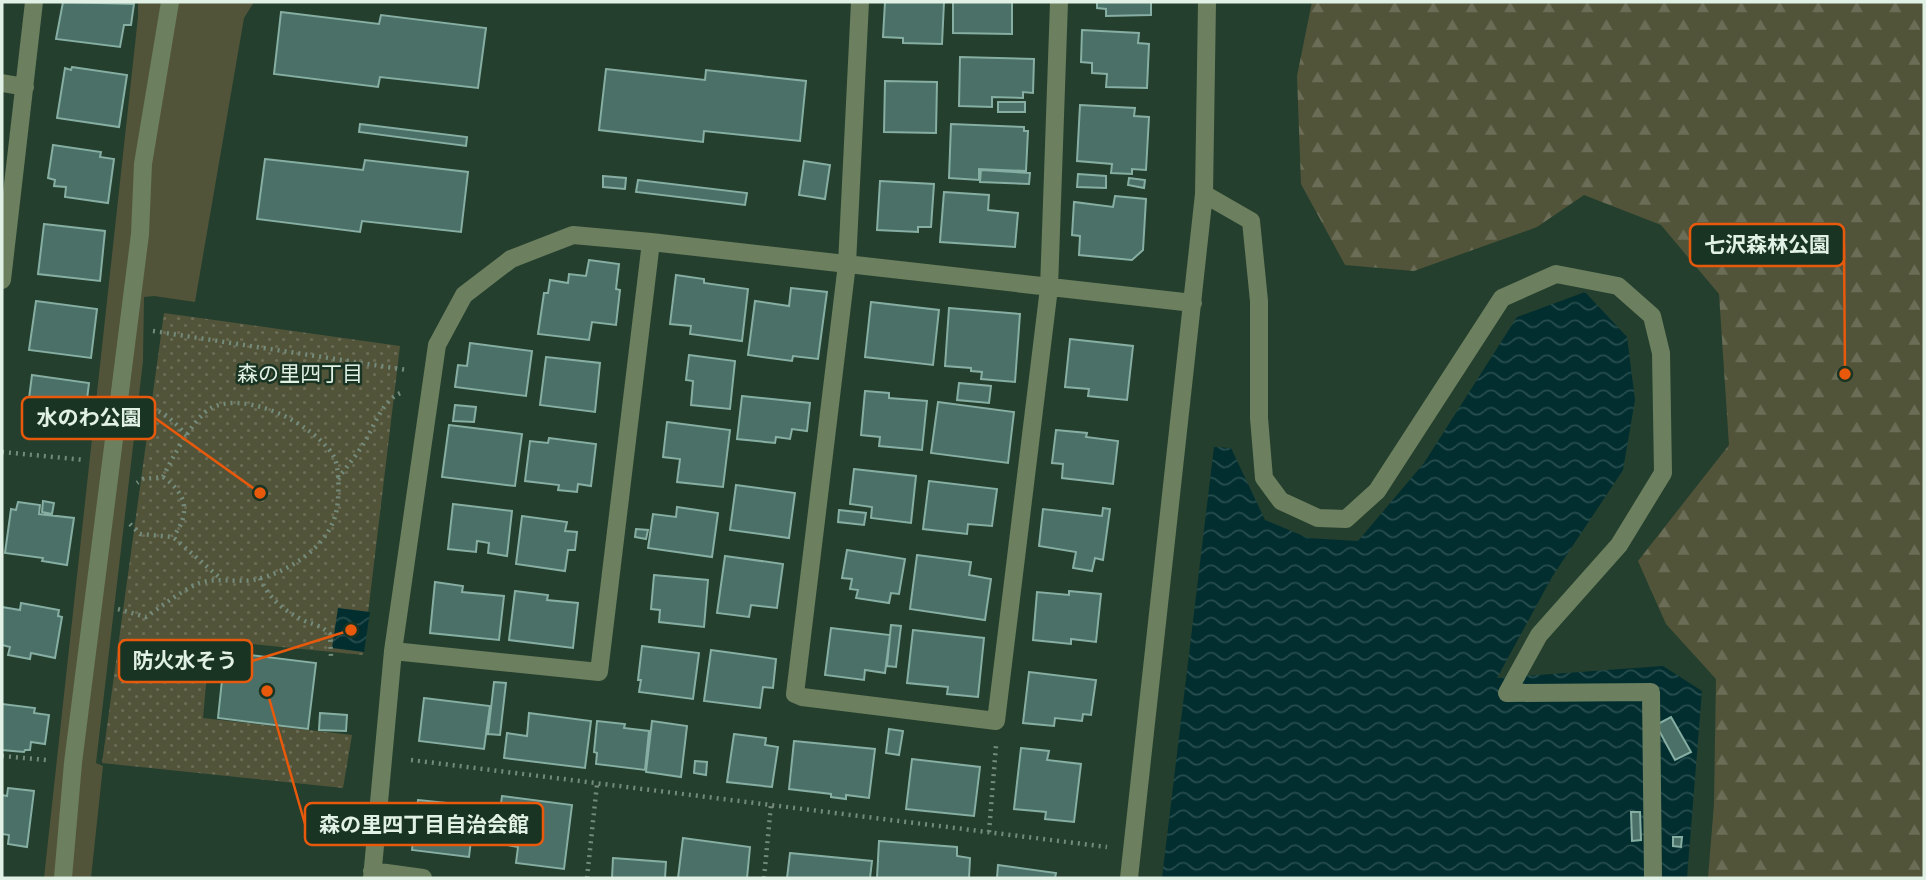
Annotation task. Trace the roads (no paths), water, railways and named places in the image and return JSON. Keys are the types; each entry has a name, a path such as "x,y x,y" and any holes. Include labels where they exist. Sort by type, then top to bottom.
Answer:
{"street":[{"path":"2,280 34,2"},
{"path":"63,878 73,763 140,234 143,164 170,2"},
{"path":"860,2 847,264 795,694 996,722 1049,288 1059,2"},
{"path":"1129,878 1204,194 1207,2"},
{"path":"2,83 25,87"},
{"path":"1204,194 1251,221 1259,301 1259,418 1264,478 1281,501 1318,518 1346,519 1377,491 1502,298 1556,274 1618,286 1652,316 1661,353 1663,473 1619,545 1539,635 1507,693 1651,692 1653,878"},
{"path":"423,878 372,875 393,651 438,345 464,295 511,259 573,235 1193,303"},
{"path":"393,651 599,672 651,242"}],"water":[{"path":"1585,292 1627,337 1635,400 1623,470 1552,577 1497,678 1663,666 1702,691 1687,878 1162,878 1214,447 1231,448 1265,520 1308,538 1358,541 1424,463 1517,317"},
{"path":"338,608 370,612 364,652 332,648"}],"place":[{"name":"七沢森林公園","path":"1845,374"},
{"name":"水のわ公園","path":"260,493"},
{"name":"防火水そう","path":"351,630"},
{"name":"森の里四丁目自治会館","path":"267,691"}],"district":[{"name":"森の里四丁目","path":"300,373"}]}
